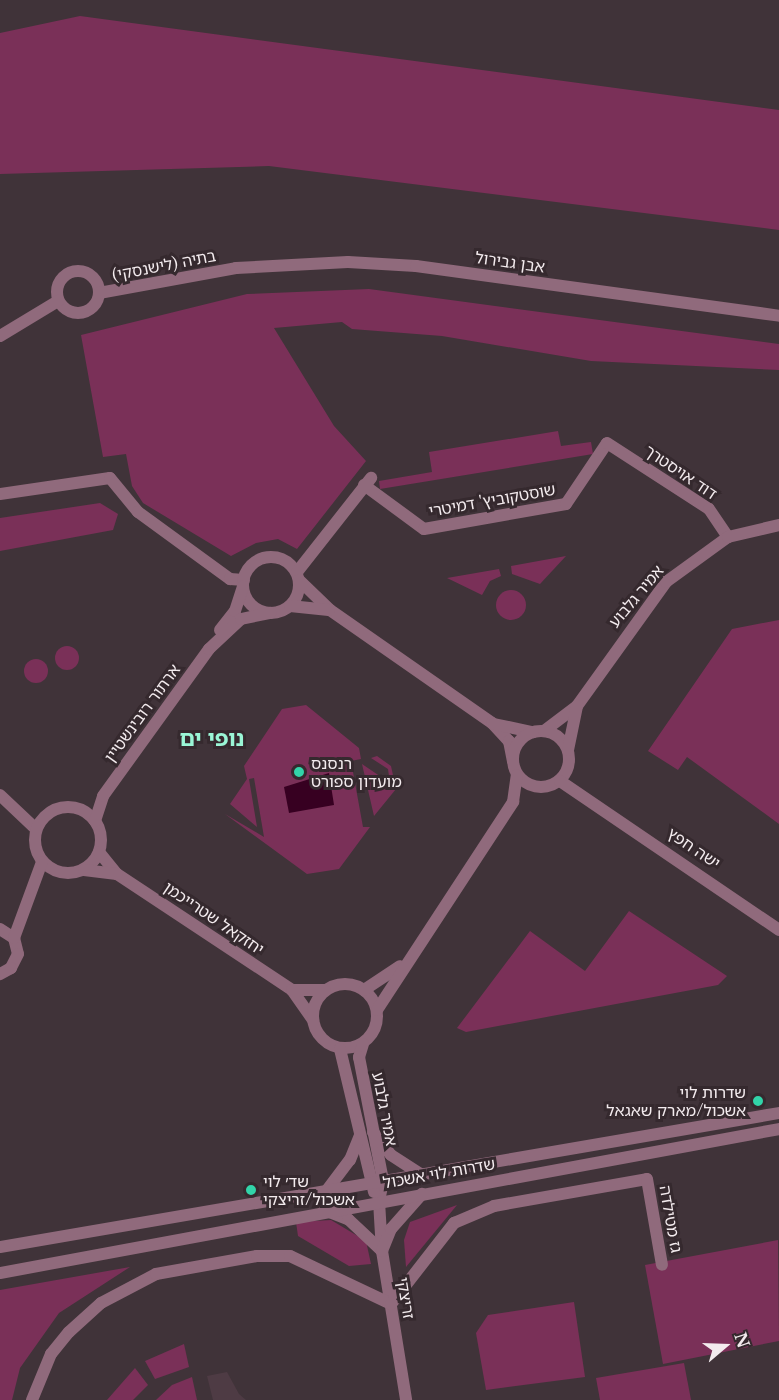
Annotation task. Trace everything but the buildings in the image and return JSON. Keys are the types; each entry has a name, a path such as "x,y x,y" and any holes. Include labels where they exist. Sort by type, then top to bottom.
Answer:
{"street":[{"name":"אבן גבירול","path":"236,268 302,261 416,266 779,316"},
{"name":"בתיה (לישנסקי)","path":"99,293 236,268"},
{"path":"77,270 90,274 99,293 95,305 79,313 58,301 59,280 77,270"},
{"path":"0,336 58,301"},
{"name":"שוסטקוביץ' דמיטרי","path":"298,576 367,481 424,529 566,504 607,443"},
{"name":"דוד אויסטרך","path":"607,443 709,509 728,537"},
{"path":"0,494 110,478 138,512 230,579 243,583"},
{"name":"אמיר גלבוע","path":"539,731 577,706 666,582 728,537 779,525"},
{"path":"326,990 314,1006 313,1020 322,1039 340,1049 363,1044 376,1026 377,1010 403,963 513,802 517,775 509,741 492,723 330,610 286,561 263,558 250,566 243,583 250,603 270,613 290,606 330,610"},
{"path":"290,606 298,576"},
{"name":"ארתור רובינשטיין","path":"83,811 103,796 209,650 235,611 243,583"},
{"name":"ארתור רובינשטיין","path":"209,650 241,619 270,613"},
{"name":"אמיר גלבוע","path":"568,750 577,706"},
{"path":"492,723 556,735 568,750 569,767 560,781 539,788 513,802"},
{"path":"513,761 518,742 539,731"},
{"name":"ישה חפץ","path":"569,767 588,796"},
{"path":"517,775 539,788"},
{"name":"ישה חפץ","path":"560,781 588,796 779,930"},
{"path":"0,795 36,829"},
{"name":"ארתור רובינשטיין","path":"95,821 103,796"},
{"path":"14,806 47,814 68,807 83,811 95,821 99,852 84,870 58,873 35,890"},
{"path":"47,814 36,829 34,843 42,862 58,873"},
{"name":"יחזקאל שטרייכמן","path":"99,852 117,874 292,990 313,1020"},
{"path":"0,974 16,962 14,938 18,917 35,890 42,862"},
{"name":"יחזקאל שטרייכמן","path":"84,870 117,874"},
{"path":"14,938 0,929 18,917"},
{"path":"364,990 403,963"},
{"path":"292,990 326,990 343,984 364,990 377,1010"},
{"name":"אמיר גלבוע","path":"363,1044 359,1057 370,1183 379,1201"},
{"name":"אמיר גלבוע","path":"340,1049 383,1181 379,1201"},
{"name":"שדרות לוי אשכול","path":"0,1247 779,1113"},
{"name":"שדרות לוי אשכול","path":"4,1273 323,1210 779,1129"},
{"path":"327,1190 367,1133 391,1155 422,1175"},
{"name":"גז מטילדה","path":"391,1304 454,1223 494,1206 648,1179 662,1264"},
{"path":"323,1210 348,1219 382,1251 391,1229 423,1192"},
{"name":"זריצקי","path":"379,1201 382,1251 406,1400"},
{"path":"32,1400 51,1354 69,1332 135,1282 174,1271 290,1256 391,1304"}],"shaded area":[{"path":"80,16 779,110 779,230 269,166 0,174 0,33"},
{"path":"369,289 779,344 779,370 591,361 442,336 352,329 342,322 274,328 334,426 366,461 297,549 278,539 256,543 231,556 143,503 132,486 126,454 103,457 81,335 247,294"},
{"path":"558,431 561,446 591,442 593,454 380,489 379,481 432,472 429,452"},
{"path":"100,503 118,514 113,530 0,551 0,518"},
{"path":"566,556 540,584 512,574 511,566"},
{"path":"499,569 501,576 490,581 482,595 447,578"},
{"path":"511,590 522,594 526,605 522,616 511,620 500,616 496,605 500,594"},
{"path":"779,620 779,824 687,757 678,770 648,751 732,629"},
{"path":"67,646 76,649 79,658 76,667 67,670 58,667 55,658 58,649"},
{"path":"36,659 44,663 48,671 44,679 36,683 28,679 24,671 28,663"},
{"name":"רנסנס מועדון ספורט","path":"306,705 359,748 361,759 351,761 363,827 370,827 339,869 307,874 225,814 264,837 254,778 249,779 257,827 230,804 247,779 244,766 282,709"},
{"path":"377,756 391,766 396,789 374,816 362,764 390,783 388,769 371,758"},
{"path":"329,773 334,805 289,813 284,787"},
{"path":"629,911 727,976 718,985 466,1032 457,1028 530,931 585,971"},
{"path":"457,1205 406,1267 404,1240 410,1222"},
{"path":"331,1220 366,1241 371,1264 349,1266 298,1236 296,1222"},
{"path":"778,1240 779,1341 663,1364 645,1265"},
{"path":"130,1267 59,1313 20,1368 12,1400 0,1400 0,1290"},
{"path":"574,1302 585,1377 486,1390 476,1333 488,1315"},
{"path":"184,1344 189,1367 155,1379 145,1361"},
{"path":"684,1363 691,1400 600,1400 596,1378"},
{"path":"135,1368 148,1385 133,1400 107,1400"},
{"path":"227,1372 239,1394 246,1400 213,1400 207,1376"},
{"path":"192,1377 197,1400 156,1400 172,1385"}],"place":[{"name":"רנסנס מועדון ספורט","path":"299,772"},
{"name":"שדרות לוי אשכול/מארק שאגאל","path":"758,1101"},
{"name":"שד׳ לוי אשכול/זריצקי","path":"251,1190"}],"district":[{"name":"נופי ים","path":"212,739"}]}
